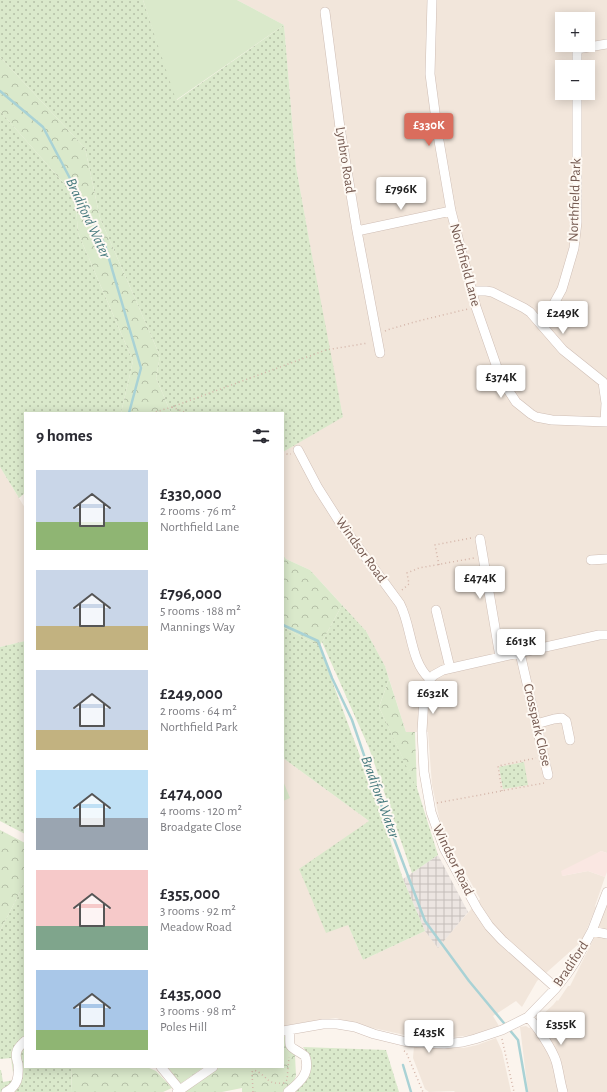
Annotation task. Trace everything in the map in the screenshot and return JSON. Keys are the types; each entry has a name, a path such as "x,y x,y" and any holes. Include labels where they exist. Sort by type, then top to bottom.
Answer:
{"street":[{"name":"Northfield Lane","path":"432,0 430,74 450,211 471,291 501,379 520,406 536,417 552,420 606,422"},
{"name":"Lynbro Road","path":"324,12 356,231 380,353"},
{"path":"595,45 607,44"},
{"name":"Northfield Park","path":"539,322 551,309 562,289 574,248 577,222 577,100"},
{"path":"356,231 450,211"},
{"path":"471,291 492,292 524,308 530,312 563,350 605,380 606,422"},
{"name":"Windsor Road","path":"298,450 318,488 339,521 402,609 417,660 430,679 424,698 422,731 424,772 435,825 444,848 482,917 489,926 502,940 556,988"},
{"path":"480,539 500,657"},
{"path":"591,560 607,559"},
{"path":"436,610 450,668"},
{"path":"430,679 440,671 450,668 599,635 607,635"},
{"name":"Crosspark Close","path":"520,653 544,756 547,779"},
{"path":"536,724 562,718 566,721 570,740"},
{"name":"Bradiford","path":"287,1030 323,1024 337,1024 355,1027 381,1036 407,1042 444,1044 463,1042 501,1030 528,1017 556,988 575,962 592,930 607,892"},
{"path":"592,930 607,934"},
{"path":"528,1017 554,1056 563,1092"},
{"path":"287,1030 289,1045 291,1048 305,1056 307,1066 302,1079 288,1092"},
{"path":"6,1092 12,1089 16,1083 18,1075 18,1064 16,1057 17,1050 24,1042"},
{"path":"162,1068 178,1091 212,1068"}],"path":[{"path":"155,412 326,350 367,344 387,330 476,307"},
{"path":"172,407 184,412"},
{"path":"439,565 435,545 479,536 480,539"},
{"path":"394,596 409,584 407,573 419,568 483,557"},
{"path":"502,791 498,766 544,756"},
{"path":"430,804 502,791 547,779"},
{"path":"501,1030 514,1092"},
{"path":"253,1092 252,1072 254,1070 259,1072 274,1084 284,1083 287,1080 290,1060 289,1045"},
{"path":"401,1050 406,1052 423,1092"}],"shaded area":[{"path":"237,0 607,0 607,853 601,851 562,876 588,871 605,877 595,906 596,907 582,941 537,981 522,1007 516,1001 493,1016 499,1026 474,1035 441,1038 405,1035 336,1018 284,1027 284,759 369,821 348,925 363,960 425,931 438,947 480,899 442,831 432,785 428,732 406,732 385,666 366,631 310,570 286,559 284,556 284,451 343,416 330,356 296,167 284,25"},
{"path":"0,467 24,506 24,641 0,647"},
{"path":"601,851 607,853 607,872 605,877 588,871 562,876 561,871"},
{"path":"438,855 468,912 438,948 425,931 403,879"},
{"path":"607,903 607,932 597,929"},
{"path":"596,934 607,936 607,1092 528,1092 520,1027 526,1026 529,1028 540,1023 540,1019 544,1015 543,1014 557,1000 558,1001 568,986 570,986"},
{"path":"496,1038 502,1051 511,1092 429,1092 425,1089 413,1058 414,1046 464,1048"}],"green space":[{"path":"0,0 143,0 177,100 284,25 296,167 343,417 284,451 284,412 171,412 156,378 160,356 100,218 85,148 0,57"},
{"path":"143,0 237,0 284,25 176,100"},
{"path":"0,57 85,148 100,218 160,356 156,378 171,412 121,412 133,361 78,233 75,196 0,111"},
{"path":"0,111 75,196 78,233 133,361 121,412 24,412 24,494 19,498 0,467"},
{"path":"284,556 286,559 310,570 342,605 319,646 284,628"},
{"path":"342,605 366,631 385,666 389,679 379,707 417,788 438,855 412,873 369,748 322,642"},
{"path":"284,628 319,646 382,815 403,879 425,931 363,960 348,925 326,933 299,869 369,821 284,759"},
{"path":"24,641 24,833 0,821 0,647"},
{"path":"389,679 406,732 415,732 417,789 379,707"},
{"path":"524,762 528,785 503,789 499,767"},
{"path":"284,783 290,798 284,801"},
{"path":"0,830 24,842 24,884 0,931"},
{"path":"24,884 24,1068 72,1068 71,1092 0,1092 0,1070 3,1082 14,1080 11,1058 0,1059 0,931"},
{"path":"284,1035 295,1055 296,1076 289,1092 242,1092 242,1088 222,1092 183,1092 219,1068 284,1068"},
{"path":"303,1047 386,1050 399,1092 291,1092 308,1074 311,1058"},
{"path":"72,1068 149,1068 156,1071 172,1088 163,1092 71,1092"},
{"path":"169,1068 203,1068 180,1084"}],"waterway":[{"name":"Bradiford Water","path":"0,91 43,127 105,245 141,368 129,412"},
{"name":"Bradiford Water","path":"284,625 318,641 332,678 352,720 379,799 425,921 469,981 518,1040 527,1092"},
{"path":"403,1065 411,1092"}]}
